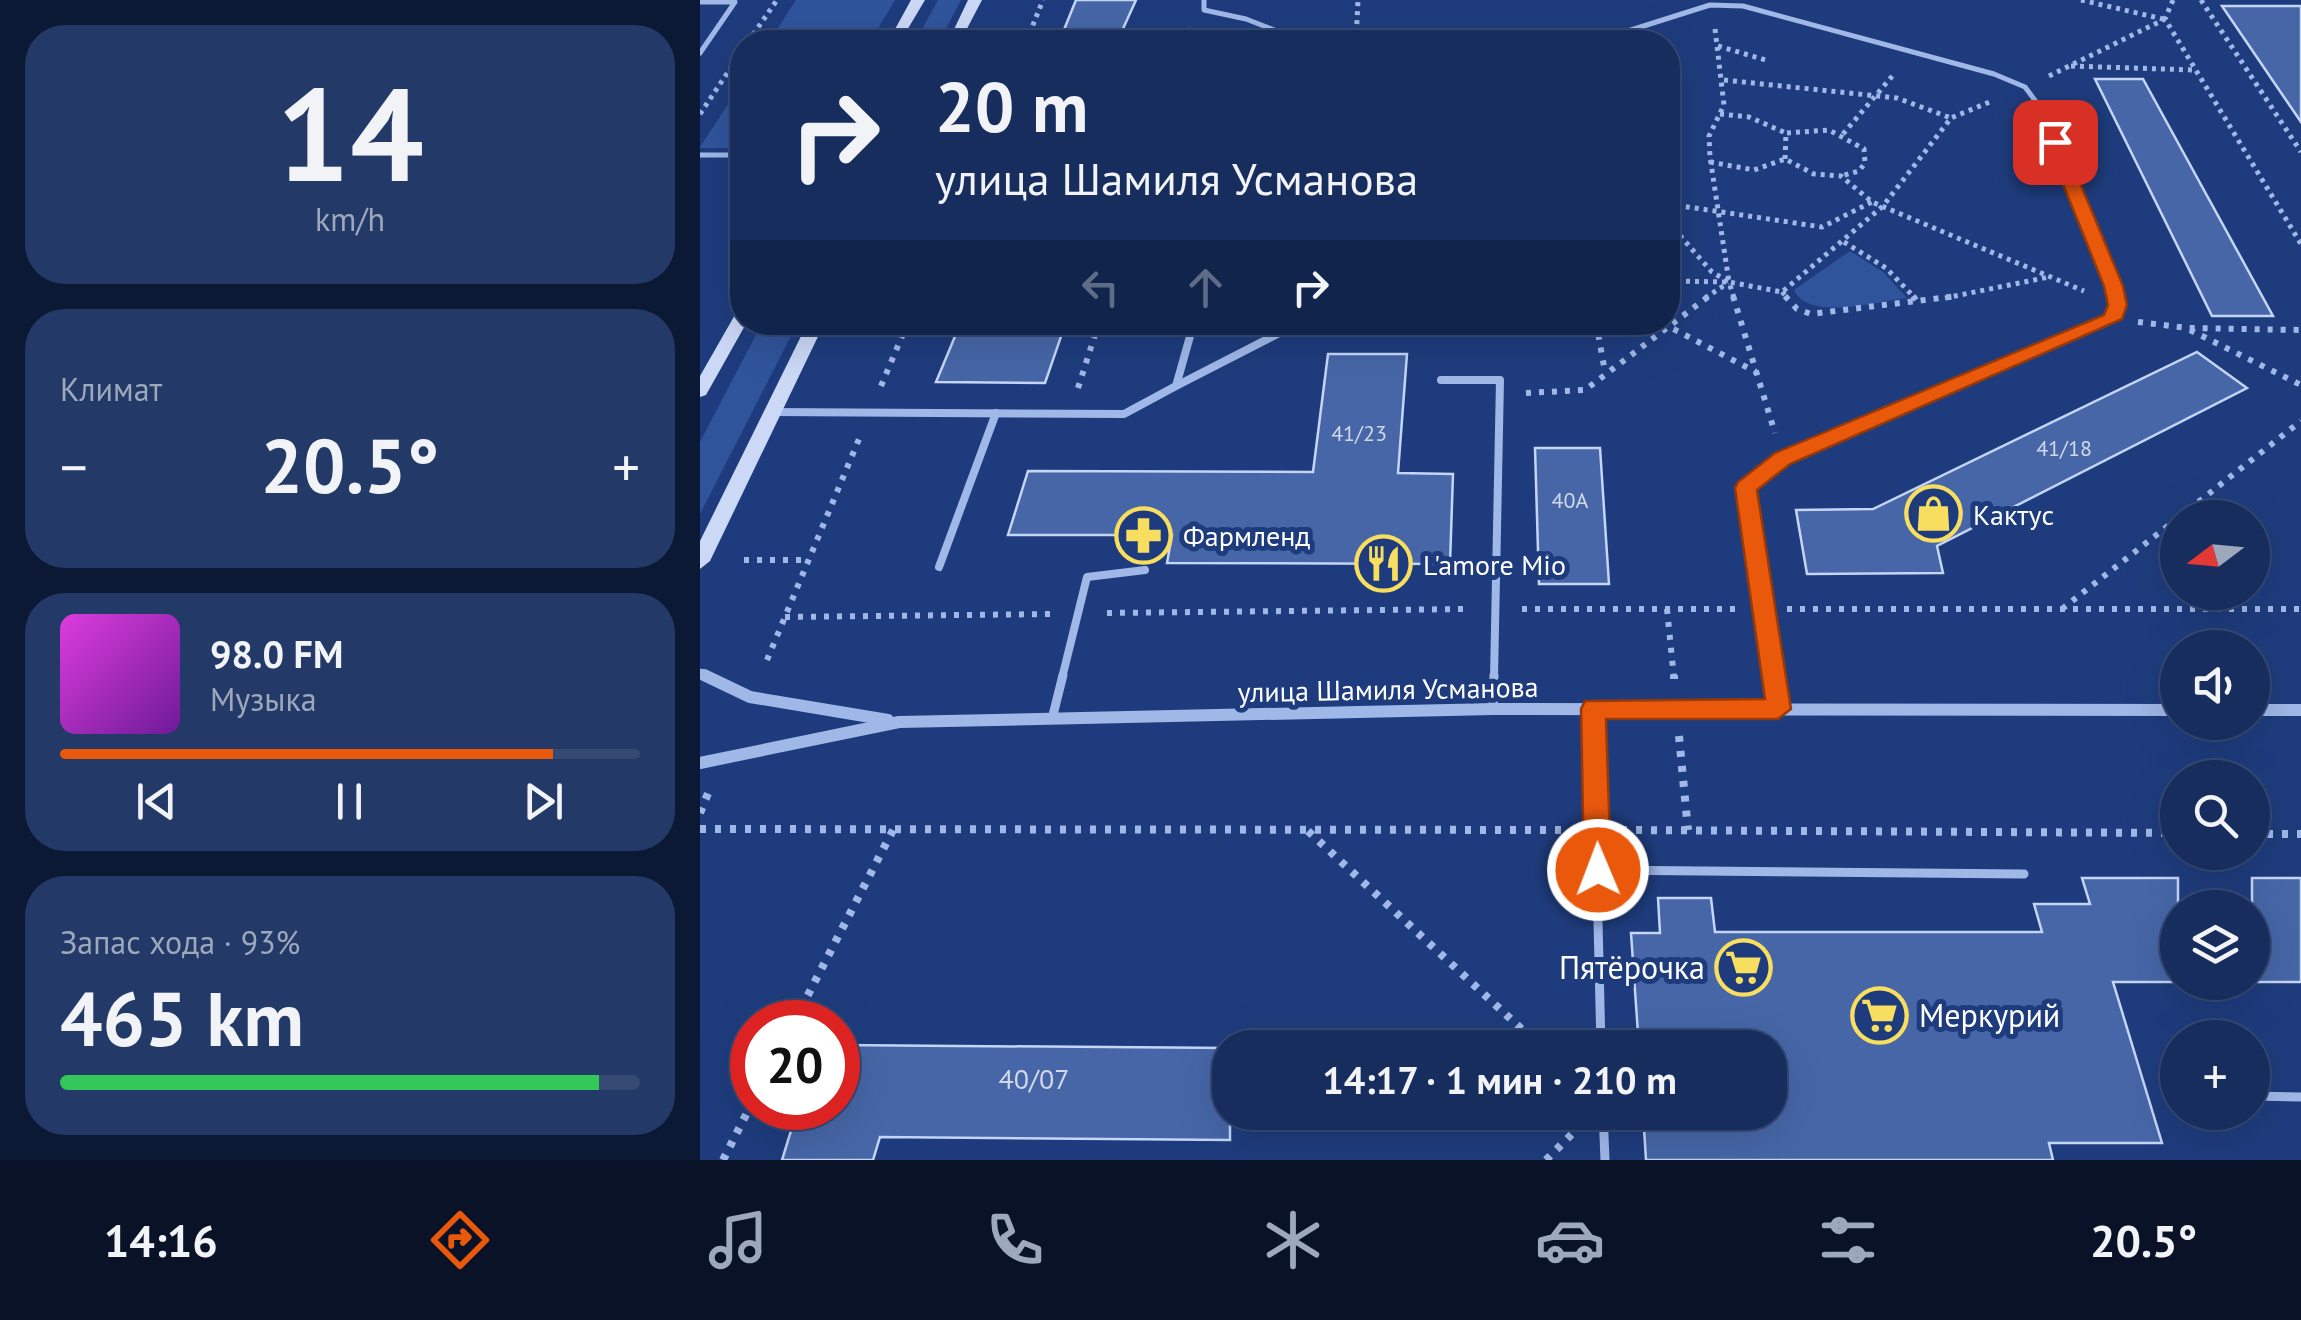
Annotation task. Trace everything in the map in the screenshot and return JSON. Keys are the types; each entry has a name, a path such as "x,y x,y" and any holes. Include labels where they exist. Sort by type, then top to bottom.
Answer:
{"street":[{"path":"901,30 918,0"},
{"path":"960,30 975,0"},
{"path":"700,391 734,335"},
{"path":"700,561 809,335"},
{"name":"улица Шамиля Усманова","path":"700,673 750,697 899,722"},
{"name":"улица Шамиля Усманова","path":"700,763 899,722 1493,708 2160,710"},
{"path":"2270,710 2301,710"}],"lane":[{"path":"1204,0 1204,10 1270,30"},
{"path":"700,2 735,2 700,53"},
{"path":"1628,30 1710,2 1743,6 1912,52 2025,88 2040,106 2117,305 2112,319 1782,458 1746,488 1778,709"},
{"path":"700,155 730,154"},
{"path":"1176,386 1190,335"},
{"path":"772,412 1124,414 1276,335"},
{"path":"1441,380 1500,380 1493,708"},
{"path":"938,567 996,413"},
{"path":"1052,719 1087,578 1145,570"},
{"path":"1593,709 1602,1030"},
{"path":"1598,870 2024,874"},
{"path":"2270,1096 2301,1097"},
{"path":"1604,1130 1606,1160"}],"path":[{"path":"756,30 777,0"},
{"path":"1031,30 1044,0"},
{"path":"1357,30 1358,0"},
{"path":"2081,0 2164,19 2301,244"},
{"path":"1782,292 1883,206 1951,118 2025,88 2164,19 2173,0"},
{"path":"2200,0 2301,152"},
{"path":"1710,2 1724,80 1720,114 1709,136 1710,162 1728,282 1782,458"},
{"path":"1718,46 1769,60"},
{"path":"1843,134 1912,52"},
{"path":"2070,66 2195,70"},
{"path":"700,114 730,69"},
{"path":"1724,80 1876,96 1920,104 1951,118"},
{"path":"1710,162 1754,170 1785,159 1814,174 1841,176 1859,171 1865,163 1864,150 1843,134 1810,128 1786,133 1749,117 1720,114"},
{"path":"1785,159 1786,133"},
{"path":"1841,176 1872,202 2117,305"},
{"path":"1680,206 1822,227 1872,202"},
{"path":"1680,236 1712,272 1728,282"},
{"path":"1844,242 1874,257 1903,280 1918,303"},
{"path":"1680,281 1728,282 1782,292 1797,309 1810,314 1918,303 2051,277"},
{"path":"1680,313 1728,282"},
{"path":"2112,319 2188,328 2301,330"},
{"path":"2188,328 2301,385"},
{"path":"1680,333 1756,372"},
{"path":"767,660 903,335"},
{"path":"1070,414 1095,335"},
{"path":"1598,335 1606,374"},
{"path":"1500,395 1585,390 1650,335"},
{"path":"2201,500 2301,421"},
{"path":"2062,609 2160,532"},
{"path":"744,560 808,560"},
{"path":"785,617 1496,609 2301,609"},
{"path":"700,813 711,788"},
{"path":"700,829 2160,833"},
{"path":"805,1000 893,830"},
{"path":"1306,830 1523,1030"},
{"path":"2270,834 2301,834"},
{"path":"723,1160 738,1130"},
{"path":"1546,1160 1576,1130"}],"shaded area":[{"path":"796,0 895,0 877,30 777,30"},
{"path":"938,0 961,0 945,30 922,30"},
{"path":"730,101 730,148 700,147"},
{"path":"1850,251 1883,272 1907,298 1845,307 1814,305 1802,300 1794,290"},
{"path":"756,335 791,335 700,514 700,442"}],"building":[{"path":"1076,0 1136,0 1122,30 1064,30"},
{"path":"2222,6 2301,6 2301,122"},
{"path":"2095,79 2143,79 2273,316 2212,316"},
{"path":"956,335 1062,335 1045,383 936,382"},
{"path":"2197,352 2247,388 1937,546 1943,573 1807,574 1796,510 1873,509"},
{"path":"1328,354 1407,354 1398,473 1453,474 1450,564 1167,563 1172,535 1008,535 1028,471 1313,472"},
{"path":"1535,448 1600,448 1609,584 1539,584"},
{"name":"Меркурий","path":"2082,878 2178,878 2178,890 2160,890 2160,982 2113,982 2162,1143 2049,1143 2053,1160 1646,1160 1644,1130 1787,1130 1787,1030 1638,1030 1631,933 1660,933 1658,898 1711,898 1715,932 2042,932 2034,904 2090,904"},
{"path":"2252,878 2301,878 2301,982 2270,982 2270,890 2252,890"},
{"path":"860,1045 1212,1048 1212,1130 1230,1130 1230,1140 880,1137 873,1160 782,1160 791,1130 860,1130"}],"place":[{"name":"Кактус","path":"1934,514"},
{"name":"Фармленд","path":"1144,535"},
{"name":"L'amore Mio","path":"1384,564"},
{"name":"Пятёрочка","path":"1744,967"},
{"name":"Меркурий","path":"1880,1015"}],"route":[{"path":"1598,870 1593,709 1778,709 1746,488 1782,458 2112,319 2117,305 2113,286 2055,142"}]}
